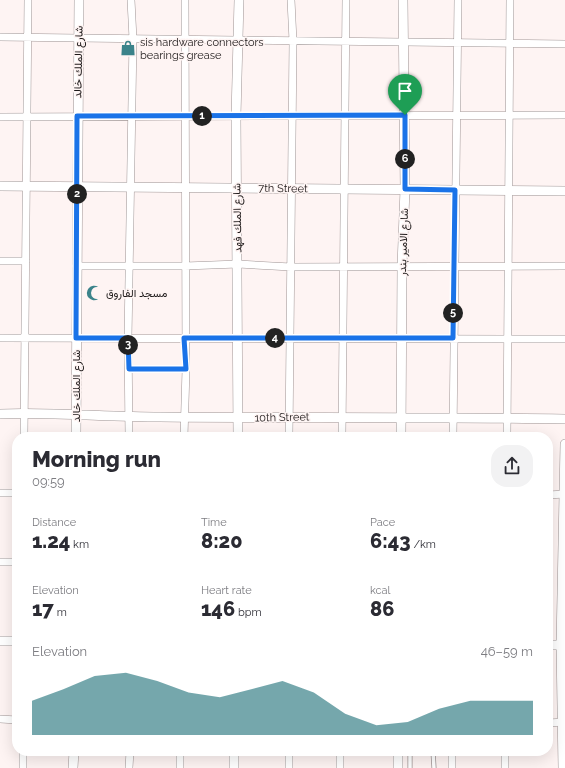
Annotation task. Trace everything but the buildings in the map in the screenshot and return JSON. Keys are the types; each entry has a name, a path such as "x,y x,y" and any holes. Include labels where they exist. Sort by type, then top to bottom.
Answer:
{"street":[{"path":"24,432 28,0"},
{"name":"شارع الملك خالد","path":"76,432 79,0"},
{"path":"129,432 128,338 133,39 131,0"},
{"path":"184,432 186,369 184,338 185,0"},
{"name":"شارع الملك فهد","path":"238,432 236,116 239,0"},
{"path":"289,432 293,41 291,0"},
{"path":"342,432 346,0"},
{"name":"شارع الامير بندر","path":"401,432 402,266 405,189 403,0"},
{"path":"453,432 458,0"},
{"path":"507,432 510,0"},
{"path":"0,37 565,44"},
{"path":"0,117 565,115"},
{"name":"7th Street","path":"0,186 565,191"},
{"path":"0,261 26,261"},
{"path":"76,266 185,266 238,264 291,267 565,266"},
{"path":"0,338 565,339"},
{"path":"129,369 186,369"},
{"name":"10th Street","path":"0,414 24,413 129,417 238,418 289,416 565,419"},
{"path":"563,768 563,569 565,444"},
{"path":"0,493 12,493"},
{"path":"553,494 564,494"},
{"path":"0,562 12,562"},
{"path":"0,641 12,641"},
{"path":"0,719 12,720"},
{"path":"553,723 563,722"},
{"path":"23,756 23,768"},
{"path":"73,768 74,756"},
{"path":"129,768 130,756"},
{"path":"180,756 180,768"},
{"path":"234,756 234,768"},
{"path":"289,756 289,768"},
{"path":"340,756 340,768"},
{"path":"398,756 398,768"},
{"path":"452,756 452,768"},
{"path":"505,756 505,768"}],"lane":[{"path":"410,756 410,768"},
{"path":"433,756 434,768"}],"place":[{"name":"sis hardware connectors bearings grease","path":"128,48"},
{"name":"مسجد الفاروق","path":"94,293"}],"route":[{"path":"405,115 405,189 455,190 453,338 184,338 186,369 129,369 128,338 76,338 77,116 405,115"}]}
